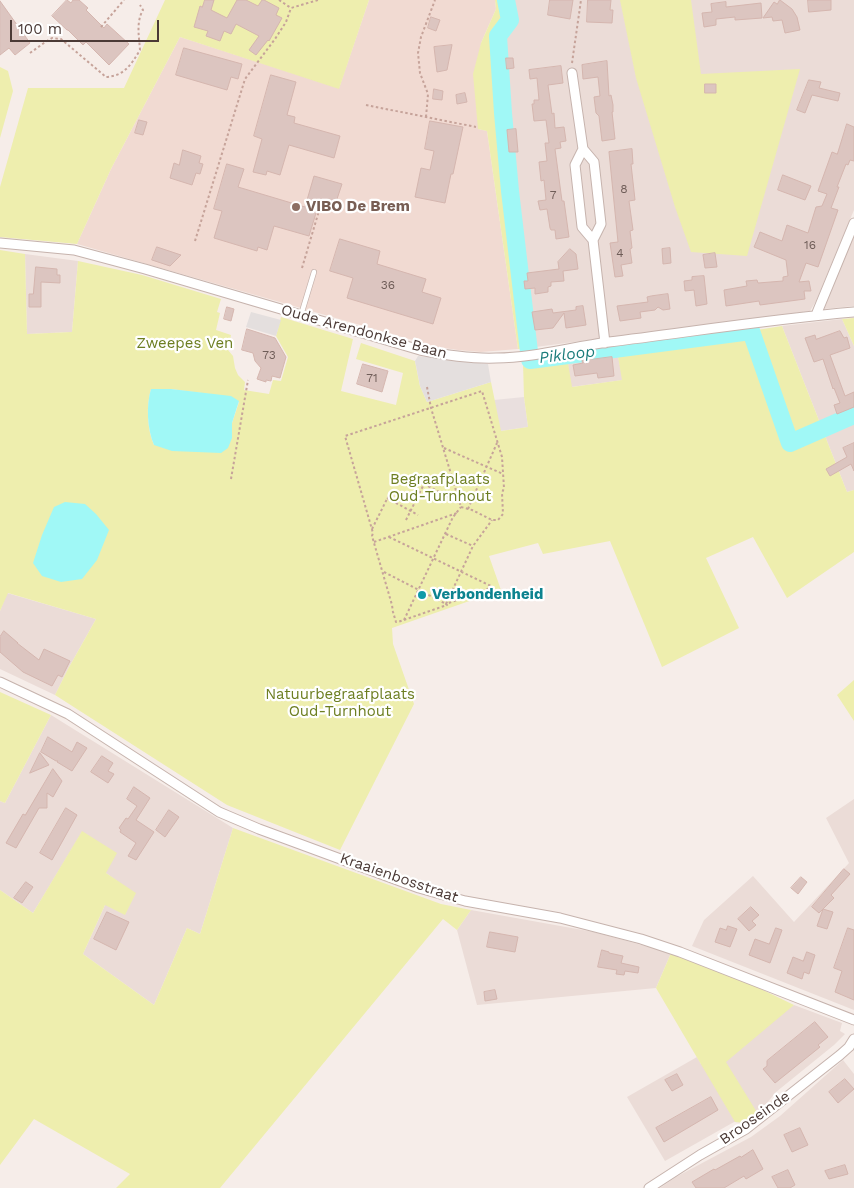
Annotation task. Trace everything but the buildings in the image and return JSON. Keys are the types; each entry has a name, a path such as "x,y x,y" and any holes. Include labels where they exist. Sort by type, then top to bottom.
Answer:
{"street":[{"path":"572,73 583,150 594,162 601,224 593,240 605,343"},
{"path":"583,150 575,165 582,227 593,240"},
{"path":"816,315 854,223"},
{"name":"Oude Arendonkse Baan","path":"0,243 74,250 420,350 457,357 496,358 523,356 605,343 816,315 854,312"},
{"name":"Kraaienbosstraat","path":"0,682 68,714 219,812 259,829 419,888 465,901 560,918 641,939 680,952 854,1020"},
{"name":"Brooseinde","path":"649,1188 700,1155 746,1129 852,1047"}],"lane":[{"path":"302,315 314,272"}],"path":[{"path":"101,27 124,0"},
{"path":"279,0 291,8"},
{"path":"291,8 318,0"},
{"path":"426,117 428,94 420,73 418,53 435,0"},
{"path":"572,73 571,60 581,0"},
{"path":"30,53 52,38 61,39 106,77 116,76 127,68 140,50 139,17 143,10 140,5"},
{"path":"195,241 245,79 275,39 286,22 291,8"},
{"path":"366,105 476,127"},
{"path":"302,268 321,204"},
{"path":"231,478 248,380"},
{"path":"404,620 460,505 431,408 427,387"},
{"path":"389,537 493,587 396,622 372,536 372,528 345,436 482,392 502,457 503,514 498,520 492,520 460,505 424,484 406,520"},
{"path":"468,509 497,443"},
{"path":"443,448 503,474"},
{"path":"372,528 387,498 418,515"},
{"path":"374,542 457,513"},
{"path":"446,604 473,546 492,520"},
{"path":"446,533 473,546"},
{"path":"382,572 446,604"}],"shaded area":[{"name":"VIBO De Brem","path":"369,0 495,0 496,9 481,43 478,129 487,131 518,349 481,352 437,347 77,244 111,169 180,37 339,88"},
{"path":"506,0 854,0 854,210 816,301 810,311 528,348 510,191 506,112 498,36 510,20"},
{"path":"854,236 854,306 824,309 825,304"},
{"path":"25,254 78,261 72,332 27,334"},
{"path":"251,312 281,320 276,336 246,327"},
{"path":"842,319 854,346 854,490 847,492 782,326"},
{"path":"617,351 623,380 571,387 567,357"},
{"path":"418,356 488,364 491,382 427,402 420,386 415,361"},
{"path":"524,397 528,427 500,431 494,400"},
{"path":"7,593 96,619 55,695 0,669 0,611"},
{"path":"51,715 233,828 200,934 187,928 154,1005 83,954 105,905 135,894 106,873 82,832 33,913 0,890 0,801 5,803"},
{"path":"854,799 854,1010 692,946 704,920 753,876 794,922 849,863 826,818"},
{"path":"471,910 594,932 671,953 656,988 477,1005 457,930"},
{"path":"794,1005 842,1023 840,1031 845,1034 776,1092 758,1114 747,1123 734,1122 665,1161 627,1097 697,1057 701,1064"},
{"path":"843,1060 854,1074 854,1188 660,1188 676,1177 751,1137 780,1116"}],"green space":[{"path":"165,0 369,0 339,89 180,37 111,169 77,244 0,237 0,187 28,88 124,88"},
{"path":"495,0 506,0 510,20 498,36 510,191 528,348 518,349 487,131 478,129 473,74 481,43 496,9"},
{"path":"620,0 691,0 701,74 800,69 747,256 691,252 675,207 636,78"},
{"path":"0,67 8,71 13,91 0,138"},
{"path":"0,250 25,254 27,334 72,332 78,261 142,275 221,299 217,312 220,313 216,330 231,335 228,350 233,356 238,375 245,382 244,390 269,394 273,380 281,381 288,357 276,336 281,317 353,339 341,391 396,405 403,373 356,359 361,343 415,361 420,386 427,402 491,382 501,431 528,427 524,397 523,363 567,357 572,387 622,380 617,351 745,336 757,330 782,326 847,492 854,490 854,552 787,598 753,537 706,558 739,628 662,667 610,541 543,554 538,543 489,556 501,590 392,628 393,644 414,704 340,850 227,805 55,695 96,619 8,593 0,611","holes":["151,389 171,389 231,397 239,402 232,423 232,438 154,445 148,417 148,402"]},
{"path":"854,318 854,346 842,319"},
{"path":"854,680 854,721 837,695"},
{"path":"0,692 51,715 5,803 0,801"},
{"path":"233,828 441,904 471,910 457,930 443,919 220,1188 116,1188 130,1174 34,1119 0,1165 0,890 33,913 82,831 117,853 106,873 136,893 125,915 105,905 83,954 154,1005 187,928 200,934"},
{"path":"671,953 736,977 794,1005 726,1062 758,1114 747,1123 735,1122 656,988"}],"water":[{"path":"151,389 171,389 231,396 239,401 232,423 232,438 228,448 221,453 172,451 154,445 148,417 148,402"},
{"path":"65,502 85,504 109,530 97,560 82,579 61,582 42,576 33,563 54,507"}],"waterway":[{"name":"Pikloop","path":"506,0 510,20 498,36 503,113 510,191 530,360 751,331 790,443 854,415"}],"place":[{"name":"VIBO De Brem","path":"296,207"},
{"name":"Verbondenheid","path":"422,595"}],"park label":[{"name":"Zweepes Ven","path":"185,344"},
{"name":"Begraafplaats Oud-Turnhout","path":"440,488"},
{"name":"Natuurbegraafplaats Oud-Turnhout","path":"340,704"}]}
